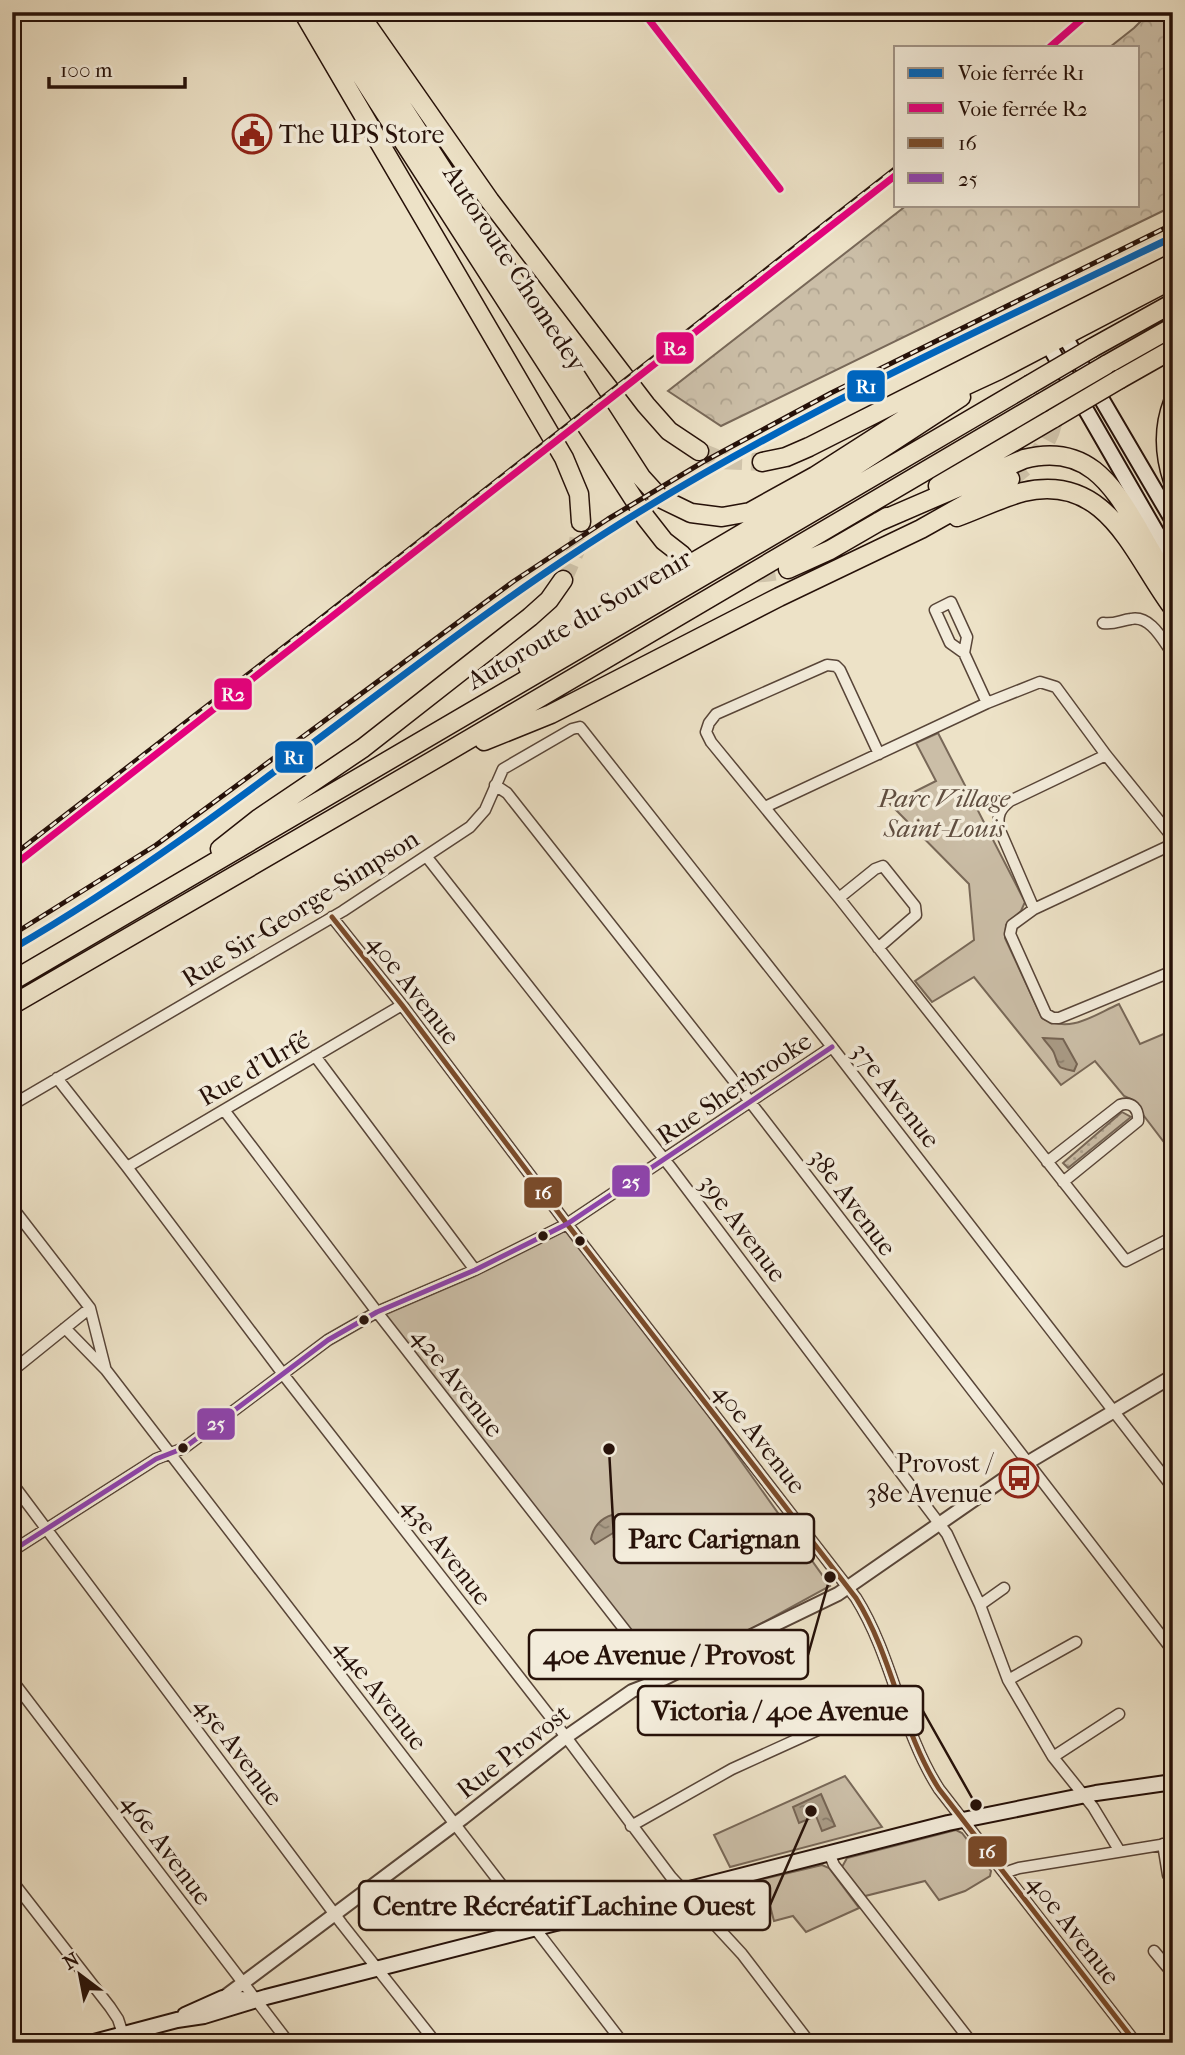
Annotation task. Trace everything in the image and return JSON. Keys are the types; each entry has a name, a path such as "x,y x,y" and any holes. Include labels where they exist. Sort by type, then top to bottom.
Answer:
{"highway":[{"path":"303,12 564,458 579,494 581,522"},
{"name":"Autoroute Chomedey","path":"320,12 622,481 658,534 682,555"},
{"name":"Autoroute Chomedey","path":"341,12 630,460 654,493 678,508 709,517 743,514 782,496 932,401 999,370"},
{"path":"358,12 498,211 646,405 669,431 699,451"},
{"path":"762,462 786,457 808,447 1173,263"},
{"path":"428,738 592,622 840,476 939,413 999,370 1040,354 1064,335 1173,279"},
{"name":"Autoroute du Souvenir","path":"12,982 1173,303"},
{"name":"Autoroute du Souvenir","path":"12,1005 1173,327"},
{"path":"788,569 830,550 1173,349"},
{"path":"1173,402 1167,419 1166,442 1173,481"},
{"path":"878,522 1024,459 1065,457 1096,471 1115,490 1173,589"},
{"path":"432,761 551,714 750,611 921,529 1010,479"},
{"path":"921,529 1023,492 1048,490 1072,493 1092,502 1116,521 1173,608"},
{"path":"170,889 258,819 373,740 540,608 564,580"}],"main road":[{"path":"1064,335 1173,521"},
{"path":"1040,354 1173,561"},
{"path":"90,2043 177,2020 204,2016 257,2000 961,1820 1173,1782"},
{"path":"177,2020 223,1998 257,2000"}],"street":[{"path":"964,653 967,637 951,602 935,610 950,643 964,653 987,703"},
{"path":"1103,623 1143,619 1173,654"},
{"path":"879,754 836,666 827,665 716,714 706,732 711,742 839,898 1126,1261 1173,1237"},
{"path":"765,807 987,703 1040,682 1056,687 1106,755 1173,838"},
{"name":"Rue Sir-George-Simpson","path":"12,1105 332,917 426,856 480,819 498,774 508,765 573,728 583,729"},
{"name":"37e Avenue","path":"583,729 1173,1488"},
{"path":"1034,909 999,828 998,818 1002,807 1106,755"},
{"name":"38e Avenue","path":"495,785 507,793 750,1101 1173,1651"},
{"path":"1173,844 1034,909 1012,925 1010,933 1046,1014 1053,1018 1059,1018 1173,971"},
{"name":"39e Avenue","path":"426,856 664,1159 947,1534 981,1605 1008,1680 1053,1757 1093,1807 1119,1850"},
{"path":"839,898 875,869 883,866 915,906 916,915 878,948"},
{"name":"40e Avenue","path":"332,917 848,1587 873,1628 922,1761 949,1805 1136,2043"},
{"name":"Rue d'Urfé","path":"127,1167 402,1005"},
{"name":"Rue Sherbrooke","path":"12,1551 156,1459 184,1448 328,1340 377,1312 475,1270 567,1224 832,1047"},
{"path":"315,1056 475,1270"},
{"name":"43e Avenue","path":"57,1078 566,1737 631,1826 683,1891 742,1954 810,2043"},
{"path":"1047,1162 1120,1105 1133,1105 1139,1114 1138,1121 1063,1182"},
{"name":"42e Avenue","path":"224,1110 377,1312 663,1679"},
{"name":"44e Avenue","path":"12,1207 90,1308 106,1370"},
{"path":"13,1370 90,1308"},
{"name":"44e Avenue","path":"65,1328 106,1370 623,2043"},
{"name":"Rue Provost","path":"223,1998 566,1737 632,1691 663,1679 848,1587 1027,1463 1173,1376"},
{"name":"45e Avenue","path":"12,1483 335,1914 436,2043"},
{"path":"981,1605 1004,1588"},
{"path":"1008,1680 1076,1642"},
{"name":"46e Avenue","path":"12,1680 289,2043"},
{"path":"631,1826 732,1769 897,1694"},
{"path":"1053,1757 1119,1714"},
{"path":"1004,1872 1168,1843 1168,1875 1173,1883"},
{"path":"829,1853 834,1865 972,2043"},
{"path":"12,1881 110,2007 123,2034"},
{"path":"1154,1951 1173,1974"}],"green space":[{"path":"1150,12 1173,12 1173,206 721,426 668,391 906,206 1140,206 1140,46 1111,46"},
{"name":"Parc Village Saint-Louis","path":"938,733 1025,902 1021,911 1006,925 1005,938 1042,1018 1072,1024 1119,1004 1140,1044 1173,1030 1173,1064 1165,1068 1173,1080 1173,1154 1131,1099 1124,1096 1095,1061 1061,1085 974,977 932,1002 915,981 974,940 969,884 890,804 936,781 916,743"},
{"path":"1122,1112 1131,1117 1068,1168 1063,1163"},
{"path":"572,1224 830,1586 663,1677 378,1313"},
{"path":"845,1776 882,1827 730,1867 714,1835"},
{"path":"956,1830 962,1833 991,1871 990,1876 965,1891 939,1900 925,1881 865,1896 842,1867 847,1858"},
{"path":"822,1865 829,1868 859,1908 806,1932 793,1916 774,1921 763,1879"}],"water":[{"path":"1043,1038 1063,1039 1077,1064 1074,1071 1060,1066"},
{"path":"612,1515 619,1522 618,1530 595,1544 591,1539 596,1527 604,1518"},
{"path":"821,1794 835,1826 822,1831 816,1816 799,1823 793,1807"}],"tunnel":[{"path":"1010,479 1036,455 1052,429 1053,399 1049,383 1040,366"},
{"path":"699,451 721,460 762,462"},
{"path":"563,580 577,548 581,522"},
{"path":"704,566 746,574 788,569"}],"railway":[{"path":"643,12 683,64"},
{"path":"1051,46 1090,12"},
{"path":"716,107 780,189"},
{"path":"12,856 894,170"},
{"path":"12,935 156,845 514,581 608,519 703,462 831,393 1173,224"}],"rail line":[{"name":"R2","path":"643,12 780,189"},
{"name":"R2","path":"1051,46 1090,12"},
{"name":"R2","path":"12,867 894,177"},
{"name":"R1","path":"12,949 155,858 497,606 639,512 713,468 864,387 1173,237"}],"transit line":[{"name":"16","path":"332,917 856,1598 879,1644 915,1743 939,1789 1136,2043"},
{"name":"25","path":"12,1551 156,1459 184,1448 328,1340 377,1312 475,1270 567,1224 832,1047"}],"place":[{"name":"The UPS Store","path":"252,134"},
{"name":"Parc Carignan","path":"609,1449"},
{"name":"Provost / 38e Avenue","path":"1019,1478"},
{"name":"40e Avenue / Provost","path":"830,1577"},
{"name":"Victoria / 40e Avenue","path":"976,1805"},
{"name":"Centre Récréatif Lachine Ouest","path":"811,1811"}]}
